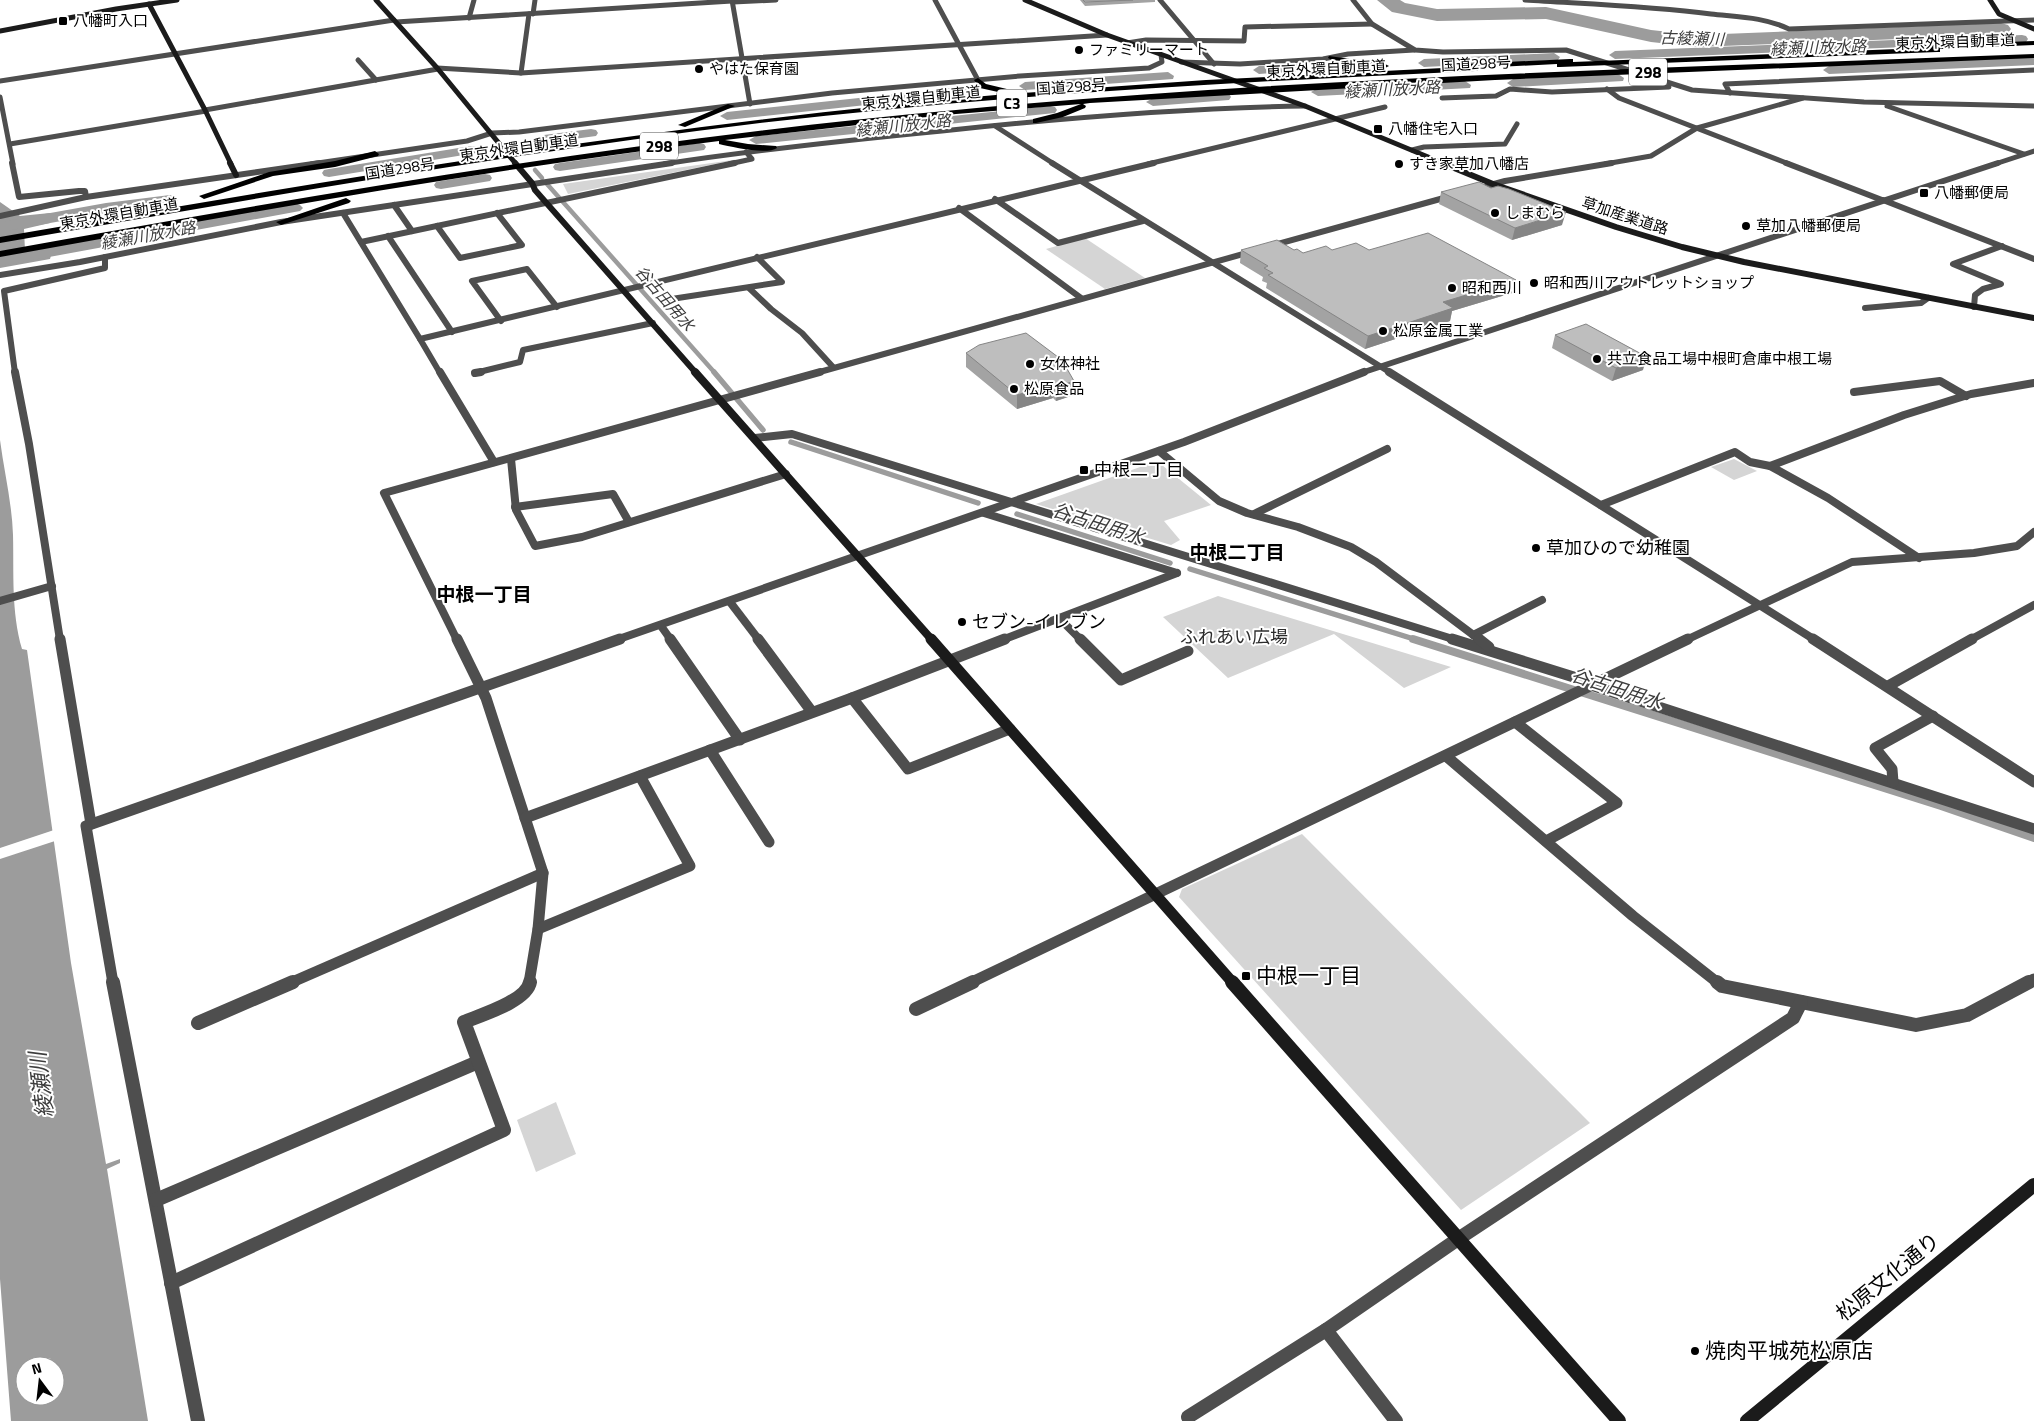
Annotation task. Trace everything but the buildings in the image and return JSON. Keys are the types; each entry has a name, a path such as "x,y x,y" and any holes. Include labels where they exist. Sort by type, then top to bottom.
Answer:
{"highway":[{"name":"国道298号","path":"0,235 183,203 506,151 673,128 1009,93 1226,77 1405,68 2034,44"},
{"name":"東京外環自動車道","path":"0,240 305,187 524,153 759,121 920,104 1306,76 2034,44"},
{"name":"国道298号","path":"0,254 518,166 710,139 914,116 1100,100 1262,90 1470,79 2034,55"},
{"name":"東京外環自動車道","path":"0,249 298,196 509,163 685,138 925,111 1106,96 1325,82 2034,55"},
{"path":"1332,58 1405,68"},
{"path":"1470,79 1510,89"},
{"path":"978,80 983,86 1009,93"},
{"path":"1036,121 1060,115 1100,100"},
{"path":"673,128 731,106"},
{"path":"710,139 748,147 773,148"},
{"path":"183,203 272,174 335,164 374,154"},
{"path":"280,222 392,186"}],"street":[{"path":"0,30 147,3 177,0"},
{"path":"376,0 492,133 532,183 535,190 1619,1421"},
{"path":"469,18 474,0"},
{"path":"521,73 535,0"},
{"path":"596,0 596,9"},
{"path":"0,81 395,21 776,0"},
{"path":"935,0 978,80"},
{"name":"草加産業道路","path":"1025,0 1107,35 1337,118 1493,184 1608,225 1713,255 2034,318"},
{"path":"1160,0 1214,64"},
{"path":"1353,0 1372,24 1415,50"},
{"path":"1525,0 1642,6 1723,14 1754,19 1789,29 2034,20"},
{"path":"1990,0 1996,10 2011,20 2034,29"},
{"path":"732,1 750,104"},
{"path":"147,3 205,111 236,175"},
{"path":"1127,42 1146,40 1244,41 1244,27 1372,24"},
{"path":"10,144 438,69 521,73 1107,35"},
{"path":"1181,62 1240,64 1415,50 1443,52 1551,49 1577,53 1692,90 1884,103 2034,106"},
{"path":"0,216 86,197 467,141 492,133 519,132 731,106 978,80 1149,68 1162,62 1161,55"},
{"path":"358,60 376,80"},
{"path":"1730,93 1725,84 2034,70"},
{"path":"1442,98 1496,96 1510,89 1538,92 1676,86"},
{"path":"1606,89 1619,98 2034,258"},
{"path":"0,97 19,197 79,191 85,191 86,197"},
{"path":"1477,188 1651,156 1697,128 1803,98"},
{"path":"1884,103 1889,107 2024,154"},
{"path":"0,275 105,257 280,222 773,148 1036,121 1250,107 1305,106"},
{"path":"420,339 1385,107"},
{"path":"1412,150 1424,147 1506,144 1517,124"},
{"path":"995,126 1076,180 1379,366 1760,604 2034,782"},
{"path":"198,1421 102,925 86,826 1159,451 1379,366 1431,351 1713,255 2034,151"},
{"path":"361,242 752,159 746,152"},
{"path":"171,1284 504,1130 464,1022 519,998 525,992 530,982 538,929 543,873 482,688 384,493 1125,285 1460,194"},
{"path":"996,199 1058,243 1143,221"},
{"path":"394,204 412,231"},
{"path":"960,208 1081,298"},
{"path":"343,213 494,462"},
{"path":"437,226 460,258 522,244 497,213"},
{"path":"388,236 452,332"},
{"path":"1974,306 1975,295 1983,289 2001,284 1953,264 2002,246"},
{"path":"91,824 29,444 17,384 4,291 105,268 105,257"},
{"path":"665,300 782,282 757,257"},
{"path":"501,320 472,281 527,269 557,307"},
{"path":"748,288 802,333 833,367"},
{"path":"1864,308 1921,303 1928,298"},
{"path":"475,373 520,362 523,350 653,323"},
{"path":"1854,392 1940,381 1966,396"},
{"path":"1770,466 1904,415 1971,394 2034,383"},
{"path":"755,438 792,434 1495,652 2034,829"},
{"path":"1254,514 1387,450"},
{"path":"1159,451 1219,501 1254,514 1298,526 1351,547 1376,562 1495,652"},
{"path":"1601,505 1735,452 1750,462 1770,466 1828,498 1919,558"},
{"path":"511,458 515,507 535,546 582,537 786,474"},
{"path":"515,507 613,494 629,522"},
{"path":"525,818 852,698 1177,573 984,513"},
{"path":"916,1009 1760,604 1852,562 1919,558 2017,546 2034,532"},
{"path":"0,601 52,586"},
{"path":"1473,635 1542,600"},
{"path":"730,602 812,712"},
{"path":"1888,686 2034,605"},
{"path":"1059,618 1121,680 1188,652"},
{"path":"661,626 740,740"},
{"path":"852,698 908,769 1010,729"},
{"path":"1893,782 1892,769 1875,748 1933,716"},
{"path":"1515,722 1617,803 1546,841"},
{"path":"710,750 769,842"},
{"path":"1446,756 1633,916 1722,986 1916,1025 1967,1015 2034,979"},
{"path":"538,929 690,866 640,776"},
{"path":"198,1023 543,873"},
{"path":"1188,1417 1326,1330 1458,1239 1793,1018 1802,1002"},
{"path":"156,1200 478,1062"},
{"name":"松原文化通り","path":"1746,1421 2034,1185"},
{"path":"1326,1330 1396,1421"}],"green space":[{"path":"740,159 568,194 563,184"},
{"path":"1085,238 1145,278 1105,289 1046,249"},
{"path":"1734,459 1757,471 1734,480 1711,467"},
{"path":"1157,461 1211,505 1164,521 1180,540 1171,545 1036,504"},
{"name":"ふれあい広場","path":"1218,596 1451,667 1404,688 1334,634 1228,678 1163,617"},
{"path":"1302,834 1590,1123 1461,1210 1179,897 1182,889"},
{"path":"556,1102 576,1154 536,1172 517,1120"}],"water":[{"path":"0,202 20,216 50,213 50,223 24,229 25,251 53,249 50,259 0,268"},
{"name":"綾瀬川","path":"0,440 10,499 18,635 22,649 27,650 71,963 106,1164 120,1159 120,1163 107,1169 148,1421 11,1421 0,1279"}],"pier":[{"path":"54,830 55,841 0,859 0,848"}],"waterway":[{"name":"古綾瀬川","path":"1387,0 1399,8 1437,15 1546,13 1651,36 1697,41 2001,29"},
{"name":"綾瀬川放水路","path":"1615,55 2022,39"},
{"name":"綾瀬川放水路","path":"1424,63 1554,57"},
{"name":"綾瀬川放水路","path":"1829,70 2034,61"},
{"name":"綾瀬川放水路","path":"1259,70 1299,68"},
{"name":"綾瀬川放水路","path":"1025,86 1168,76"},
{"name":"綾瀬川放水路","path":"1513,83 1618,78"},
{"name":"綾瀬川放水路","path":"1318,92 1465,85"},
{"name":"綾瀬川放水路","path":"727,116 963,91"},
{"name":"綾瀬川放水路","path":"1153,102 1224,97"},
{"name":"綾瀬川放水路","path":"756,140 1050,110"},
{"name":"綾瀬川放水路","path":"544,139 591,133"},
{"name":"綾瀬川放水路","path":"560,167 699,147"},
{"name":"綾瀬川放水路","path":"329,173 471,150"},
{"name":"谷古田用水","path":"535,170 542,178"},
{"name":"綾瀬川放水路","path":"441,185 485,178"},
{"name":"谷古田用水","path":"547,184 715,373"},
{"name":"綾瀬川放水路","path":"0,227 106,208 170,200"},
{"name":"綾瀬川放水路","path":"0,261 295,208"},
{"name":"谷古田用水","path":"714,372 763,430"},
{"name":"谷古田用水","path":"791,442 978,503"},
{"name":"谷古田用水","path":"1017,514 1170,563"},
{"name":"谷古田用水","path":"1190,569 1417,640"},
{"name":"谷古田用水","path":"1413,639 1941,806 2034,838"}],"place":[{"name":"八幡町入口","path":"63,21"},
{"name":"ファミリーマート","path":"1079,50"},
{"name":"やはた保育園","path":"699,69"},
{"name":"八幡住宅入口","path":"1378,129"},
{"name":"すき家草加八幡店","path":"1399,164"},
{"name":"八幡郵便局","path":"1924,193"},
{"name":"しまむら","path":"1495,213"},
{"name":"草加八幡郵便局","path":"1746,226"},
{"name":"昭和西川アウトレットショップ","path":"1534,283"},
{"name":"昭和西川","path":"1452,288"},
{"name":"松原金属工業","path":"1383,331"},
{"name":"共立食品工場中根町倉庫中根工場","path":"1597,359"},
{"name":"女体神社","path":"1030,364"},
{"name":"松原食品","path":"1014,389"},
{"name":"中根二丁目","path":"1084,470"},
{"name":"草加ひので幼稚園","path":"1536,548"},
{"name":"セブン-イレブン","path":"962,622"},
{"name":"中根一丁目","path":"1246,976"},
{"name":"焼肉平城苑松原店","path":"1695,1351"}],"district":[{"name":"中根二丁目","path":"1237,552"},
{"name":"中根一丁目","path":"484,594"}]}
